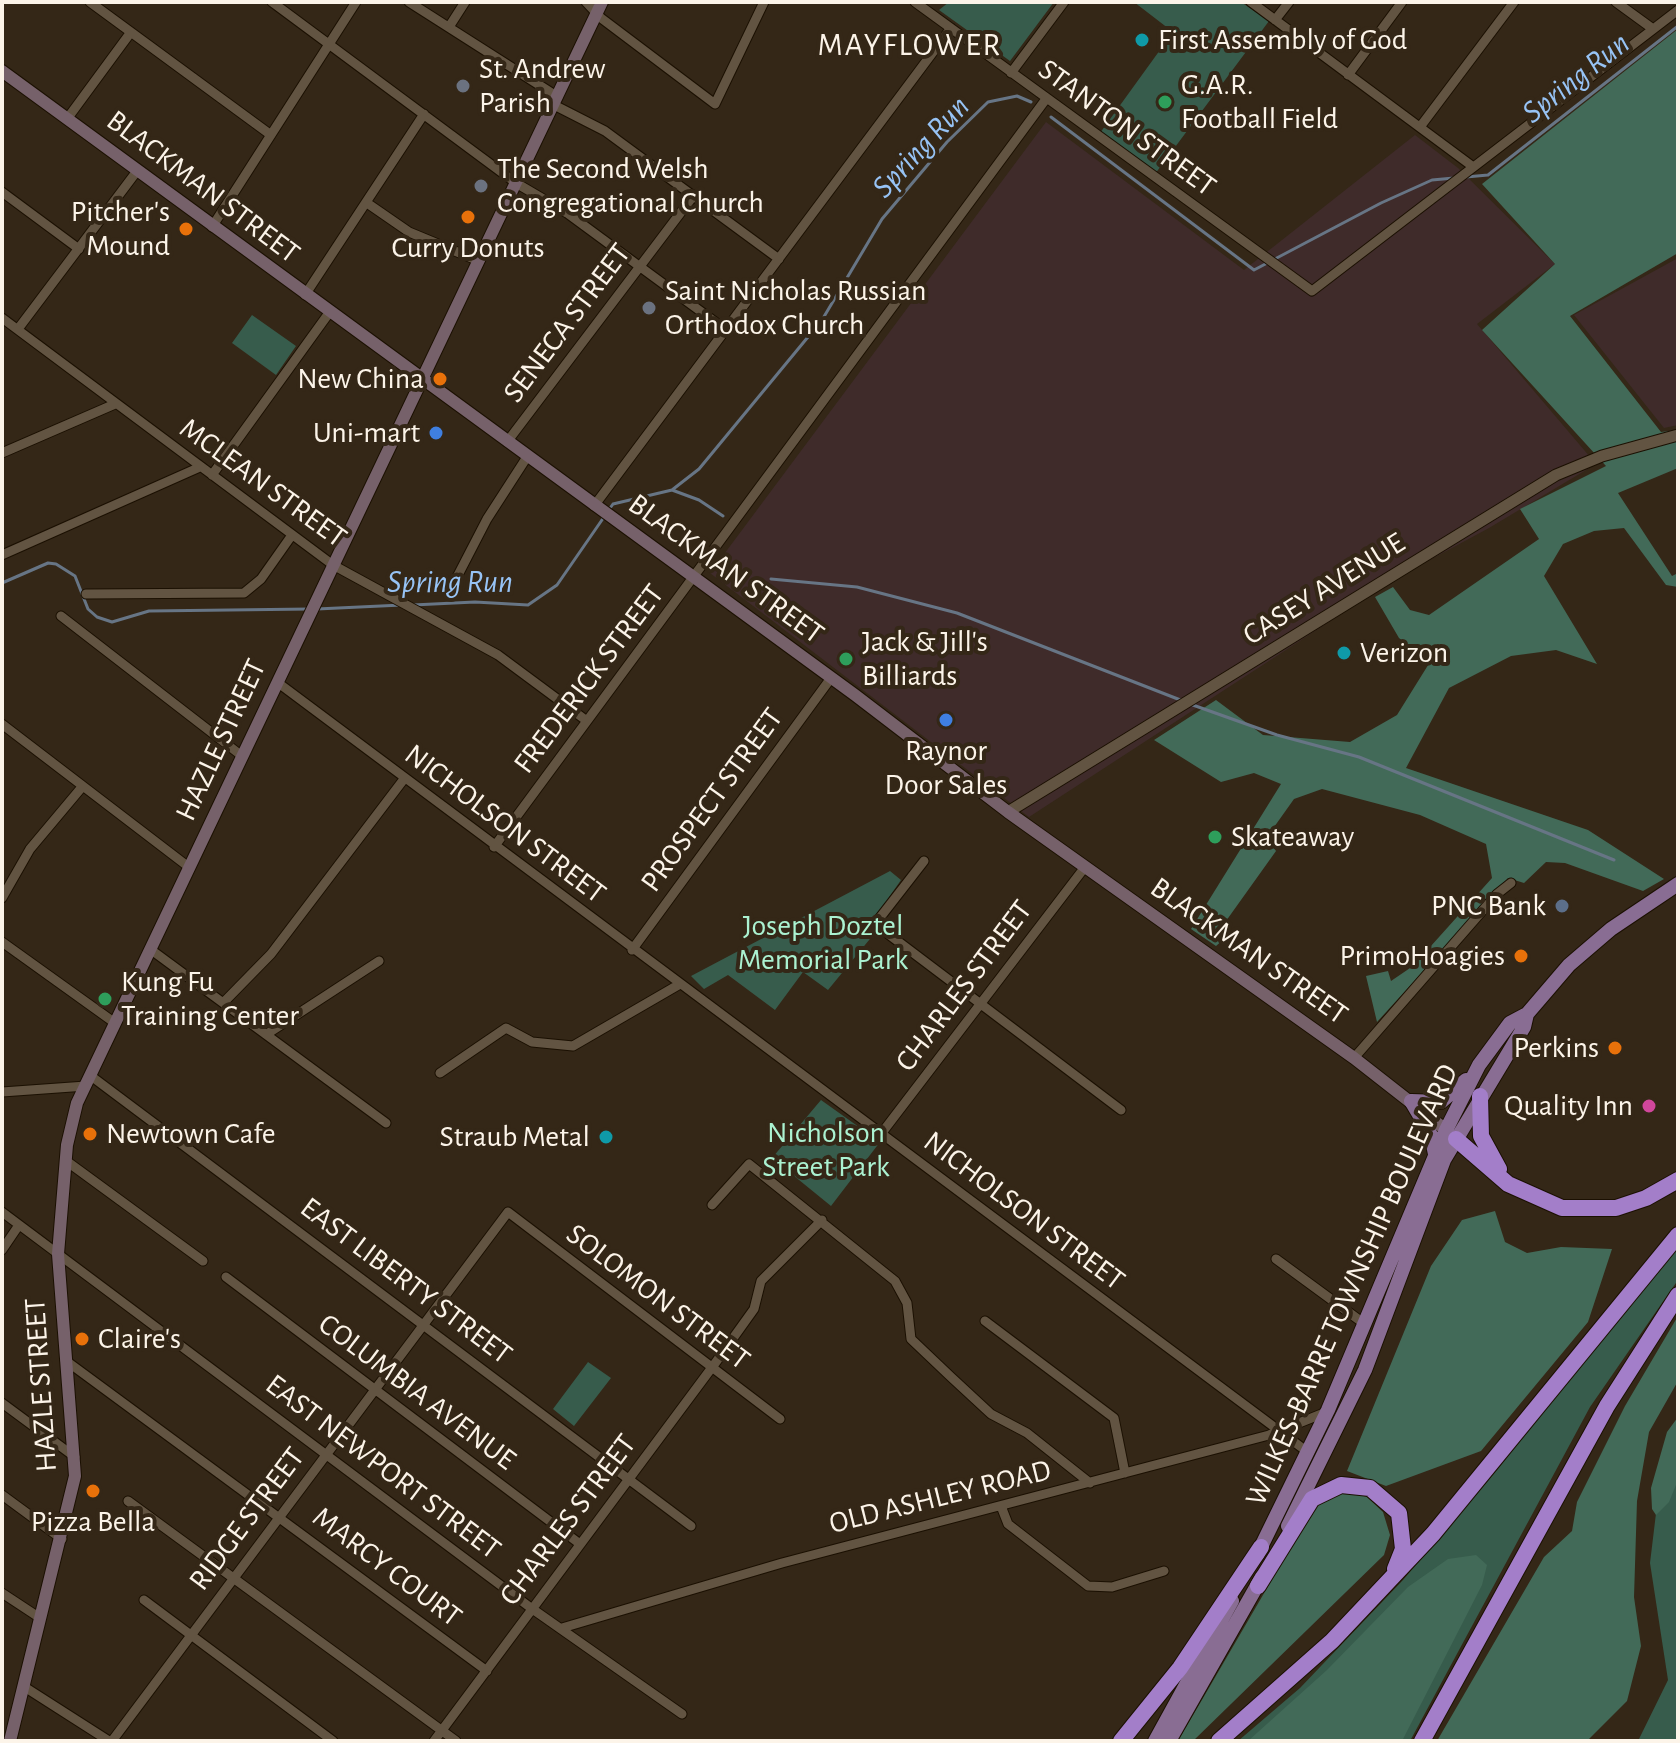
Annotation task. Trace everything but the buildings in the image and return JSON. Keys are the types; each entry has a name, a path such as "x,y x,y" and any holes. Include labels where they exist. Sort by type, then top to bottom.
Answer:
{"highway":[{"path":"1480,1096 1481,1136 1508,1184"},
{"path":"1451,1135 1508,1184 1562,1208 1594,1211 1630,1204 1678,1180"},
{"path":"1219,1741 1332,1641 1433,1534 1678,1235"},
{"path":"1422,1741 1607,1406 1678,1295"},
{"path":"1258,1586 1312,1499 1330,1488 1351,1484 1379,1493 1393,1505 1403,1521 1401,1557 1376,1594"},
{"path":"1121,1741 1180,1668 1261,1547"}],"main road":[{"name":"HAZLE STREET","path":"10,1741 75,1476 58,1254 70,1128 115,1023 600,7"},
{"name":"BLACKMAN STREET","path":"2,71 831,678 1008,812 1354,1058 1451,1135"},
{"name":"WILKES-BARRE TOWNSHIP BOULEVARD","path":"1155,1741 1261,1547 1365,1370 1479,1065 1510,1023 1527,1014 1589,948 1678,884"},
{"name":"WILKES-BARRE TOWNSHIP BOULEVARD","path":"1169,1741 1258,1586 1315,1457 1328,1410 1436,1155 1480,1096 1524,1027 1527,1014"},
{"path":"1411,1101 1432,1103 1450,1098 1479,1065"},
{"path":"1411,1101 1431,1135 1436,1155"}],"street":[{"path":"90,2 271,135"},
{"path":"272,2 516,183 567,213 726,330"},
{"path":"212,227 356,2"},
{"path":"409,2 605,131 779,259"},
{"path":"449,27 465,2"},
{"path":"586,2 600,7 715,104 764,2"},
{"path":"1011,73 1064,2"},
{"path":"1251,2 1472,166 1678,10"},
{"path":"1275,20 1289,2"},
{"path":"1348,75 1402,2"},
{"path":"1420,127 1514,2"},
{"path":"1616,2 1653,29"},
{"name":"STANTON STREET","path":"923,4 1046,99 1312,291 1472,166"},
{"path":"602,511 726,330 951,28"},
{"path":"67,119 131,32"},
{"name":"FREDERICK STREET","path":"494,847 1046,99"},
{"path":"305,295 424,114"},
{"path":"18,329 137,171"},
{"path":"2,192 79,249"},
{"name":"SENECA STREET","path":"507,442 694,195"},
{"path":"367,203 409,232 479,261"},
{"path":"212,475 329,313"},
{"name":"MCLEAN STREET","path":"2,318 333,565 498,655 587,721"},
{"path":"2,453 115,404"},
{"name":"CASEY AVENUE","path":"1008,812 1556,475 1602,456 1678,435"},
{"path":"457,577 487,519 527,457"},
{"path":"2,555 200,467"},
{"path":"86,594 244,593 261,579 292,535"},
{"path":"61,616 242,756"},
{"name":"PROSPECT STREET","path":"632,950 831,678"},
{"name":"NICHOLSON STREET","path":"277,682 1315,1457"},
{"path":"2,724 190,868"},
{"path":"225,1001 271,954 404,779"},
{"path":"2,898 30,849 82,787"},
{"path":"924,861 875,924 1121,1110"},
{"name":"CHARLES STREET","path":"881,1134 1085,867"},
{"path":"1354,1058 1497,894 1511,883"},
{"path":"2,942 115,1023"},
{"path":"150,949 225,1001 386,1123"},
{"path":"267,1034 379,961"},
{"path":"440,1073 506,1028 532,1042 573,1046 680,984"},
{"path":"2,1092 88,1081"},
{"name":"EAST LIBERTY STREET","path":"88,1081 424,1324 691,1526"},
{"path":"65,1160 203,1261"},
{"path":"712,1205 749,1164 895,1281 907,1303 911,1339 991,1414 1027,1433 1090,1483"},
{"name":"EAST NEWPORT STREET","path":"2,1212 531,1608 682,1714"},
{"name":"RIDGE STREET","path":"111,1741 508,1212"},
{"name":"SOLOMON STREET","path":"508,1212 780,1419"},
{"name":"CHARLES STREET","path":"434,1741 713,1367 754,1309 761,1281 822,1220"},
{"path":"2,1250 19,1225"},
{"path":"1276,1259 1366,1325"},
{"name":"COLUMBIA AVENUE","path":"226,1277 580,1544"},
{"path":"985,1321 1114,1418 1121,1437 1125,1473"},
{"name":"MARCY COURT","path":"65,1360 487,1671"},
{"path":"2,1403 75,1457"},
{"name":"OLD ASHLEY ROAD","path":"562,1628 782,1563 1278,1431 1328,1410"},
{"path":"2,1495 62,1539"},
{"path":"128,1501 456,1741"},
{"path":"1001,1506 1008,1524 1088,1586 1112,1587 1164,1571"},
{"path":"2,1593 40,1618"},
{"path":"144,1600 333,1741"},
{"path":"23,1686 111,1741"}],"shaded area":[{"path":"1046,122 1244,270 1415,135 1458,168 1555,264 1477,324 1596,464 1489,528 1398,577 1029,817 710,573"},
{"path":"1678,258 1678,425 1664,428 1574,315"}],"green space":[{"path":"949,2 1054,2 1010,61 939,10"},
{"name":"G.A.R. Football Field","path":"1134,2 1241,2 1269,21 1155,174 1100,133 1173,32"},
{"path":"1678,29 1678,253 1570,316 1661,432 1678,430 1678,468 1618,493 1672,576 1678,573 1678,587 1666,585 1624,528 1594,531 1563,544 1544,576 1597,664 1556,650 1511,656 1449,688 1406,768 1588,830 1664,879 1643,891 1565,863 1546,862 1524,883 1508,878 1377,1022 1366,976 1388,971 1391,981 1413,966 1492,878 1486,844 1420,815 1322,789 1294,799 1267,837 1276,851 1226,921 1224,939 1216,946 1191,929 1281,784 1254,773 1221,782 1154,740 1216,700 1263,735 1350,742 1397,715 1430,662 1399,638 1375,597 1393,587 1410,610 1429,615 1539,539 1520,509 1606,466 1482,330 1555,264 1482,184"},
{"path":"252,315 296,346 276,375 232,343"},
{"name":"Joseph Doztel Memorial Park","path":"890,871 901,880 869,926 874,934 828,990 803,972 775,1010 728,975 704,989 691,976"},
{"name":"Nicholson Street Park","path":"821,1100 880,1142 831,1206 772,1158"},
{"path":"1495,1211 1505,1242 1527,1253 1561,1247 1612,1249 1588,1322 1481,1451 1386,1486 1347,1471 1431,1266 1462,1220"},
{"path":"1678,1242 1678,1280 1590,1407 1410,1741 1238,1741 1300,1688 1403,1580 1497,1470"},
{"path":"1678,1316 1678,1381 1649,1432 1637,1501 1634,1597 1641,1646 1627,1701 1587,1741 1437,1741 1544,1557 1572,1531 1577,1502 1625,1406"},
{"path":"588,1362 611,1378 574,1426 553,1409"},
{"path":"1678,1417 1678,1480 1669,1502 1656,1515 1652,1509 1651,1488 1667,1432"},
{"path":"1678,1423 1678,1741 1638,1741 1668,1680 1650,1563 1657,1505"},
{"path":"1346,1490 1367,1497 1383,1512 1390,1535 1384,1555 1193,1741 1178,1741 1313,1509 1328,1495"},
{"path":"1476,1555 1487,1565 1482,1585 1402,1741 1248,1741 1327,1670 1408,1587 1448,1559"}],"waterway":[{"name":"Spring Run","path":"1466,177 1488,175 1678,26"},
{"name":"Spring Run","path":"608,511 613,504 672,490 699,469 822,320 882,219 947,142 988,102 1017,96 1031,102"},
{"name":"Spring Run","path":"1051,117 1254,270 1381,203 1432,180 1454,178"},
{"path":"672,490 699,500 723,516"},
{"name":"Spring Run","path":"413,605 475,602 528,605 557,585 604,517"},
{"name":"Spring Run","path":"2,583 48,563 56,564 75,576 88,609 97,617 112,622 149,611 310,609"},
{"path":"771,579 857,587 957,613 1183,701"},
{"name":"Spring Run","path":"317,609 402,605"},
{"path":"1190,704 1277,735 1359,757 1614,860"}],"place":[{"name":"First Assembly of God","path":"1142,40"},
{"name":"St. Andrew Parish","path":"463,86"},
{"name":"G.A.R. Football Field","path":"1165,102"},
{"name":"The Second Welsh Congregational Church","path":"481,186"},
{"name":"Curry Donuts","path":"468,217"},
{"name":"Pitcher's Mound","path":"186,229"},
{"name":"Saint Nicholas Russian Orthodox Church","path":"649,308"},
{"name":"New China","path":"440,379"},
{"name":"Uni-mart","path":"436,433"},
{"name":"Verizon","path":"1344,653"},
{"name":"Jack & Jill's Billiards","path":"846,659"},
{"name":"Raynor Door Sales","path":"946,720"},
{"name":"Skateaway","path":"1215,837"},
{"name":"PNC Bank","path":"1562,906"},
{"name":"PrimoHoagies","path":"1521,956"},
{"name":"Kung Fu Training Center","path":"105,999"},
{"name":"Perkins","path":"1615,1048"},
{"name":"Quality Inn","path":"1649,1106"},
{"name":"Newtown Cafe","path":"90,1134"},
{"name":"Straub Metal","path":"606,1137"},
{"name":"Claire's","path":"82,1339"},
{"name":"Pizza Bella","path":"93,1491"}],"district":[{"name":"MAYFLOWER","path":"910,45"}]}
